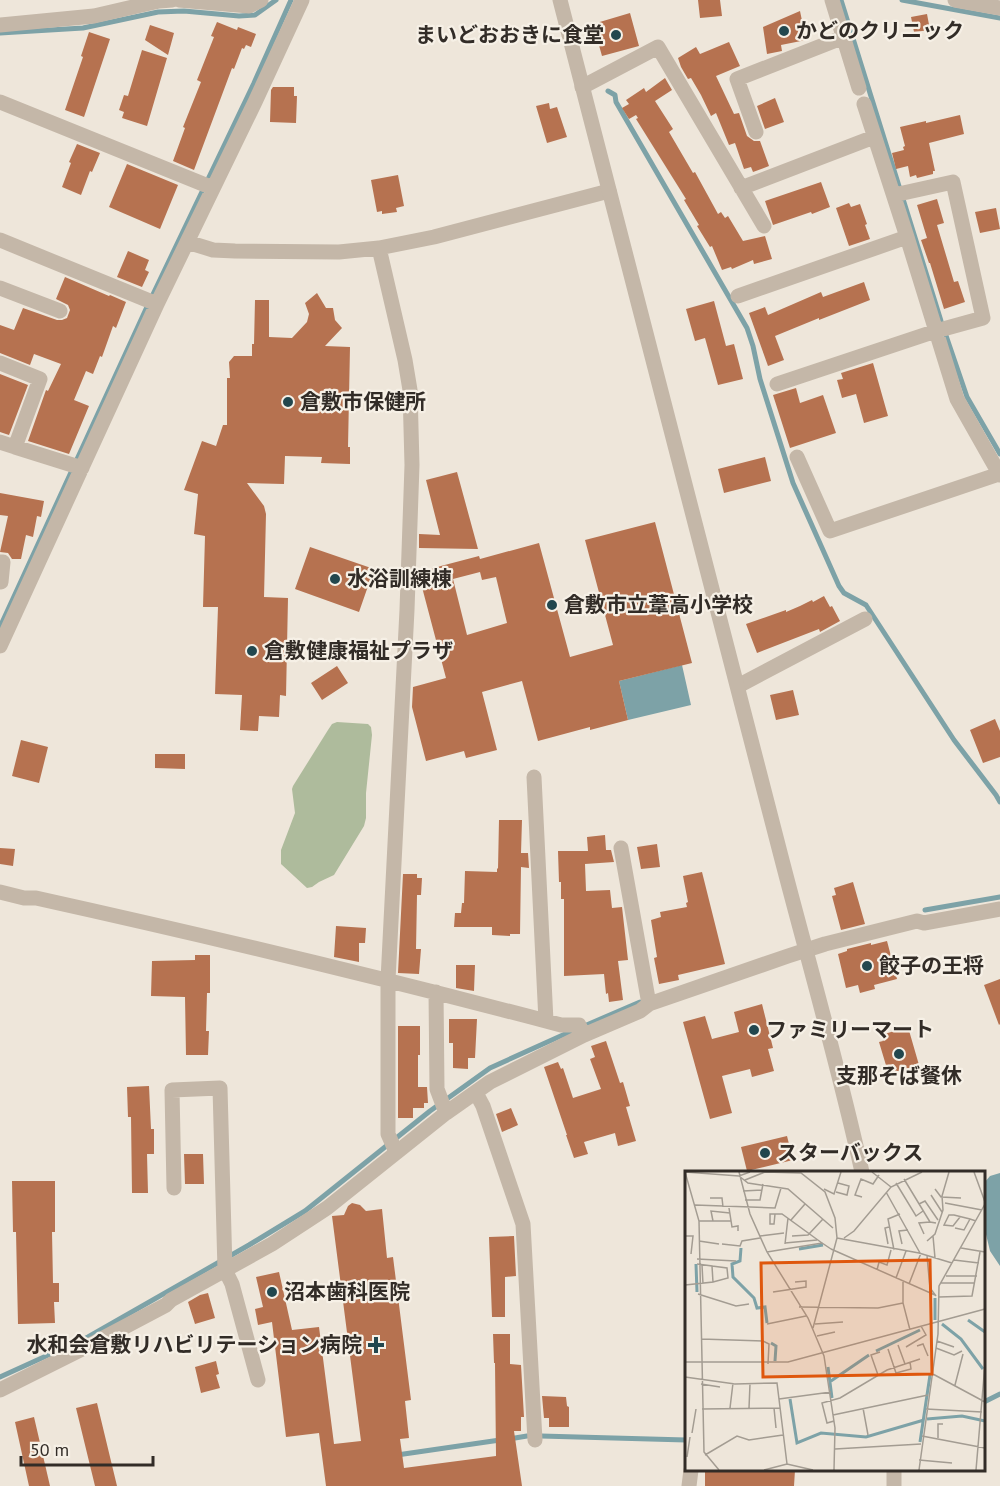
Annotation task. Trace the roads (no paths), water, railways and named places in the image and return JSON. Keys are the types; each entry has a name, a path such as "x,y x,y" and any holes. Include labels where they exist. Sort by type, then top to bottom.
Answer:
{"street":[{"path":"0,25 86,18 172,0"},
{"path":"179,0 249,6 261,0"},
{"path":"0,646 77,466 152,302 187,242 208,186 302,0"},
{"path":"560,0 805,951 851,1120 862,1171"},
{"path":"832,0 859,88"},
{"path":"955,0 997,5"},
{"path":"756,132 737,79 844,38"},
{"path":"582,87 658,46 764,226"},
{"path":"0,102 208,186"},
{"path":"797,457 830,531 1000,474 957,399 942,330 908,237 898,194 874,137 864,104"},
{"path":"741,188 874,137"},
{"path":"777,384 983,318 953,182 898,194"},
{"path":"187,242 213,250 235,251 339,252 379,248 434,237 609,191"},
{"path":"738,296 908,237"},
{"path":"0,240 152,302"},
{"path":"379,248 410,390 412,465 388,980 388,1134 393,1145"},
{"path":"0,288 60,311"},
{"path":"0,363 40,380 15,447"},
{"path":"0,442 77,466"},
{"path":"0,562 3,562 1,582"},
{"path":"738,686 865,619"},
{"path":"534,777 546,1021"},
{"path":"621,848 649,1004"},
{"path":"0,892 72,906 388,980 582,1030"},
{"path":"0,1390 166,1305 225,1264 272,1244 327,1208 393,1145 444,1106 476,1093 490,1082 582,1030 640,1011 649,1004 825,944 916,921 924,923 1000,909"},
{"path":"436,992 437,1089 444,1106"},
{"path":"174,1188 172,1090 220,1088 225,1264 258,1380"},
{"path":"476,1093 483,1106 523,1224 535,1440"},
{"path":"689,1486 691,1471"}],"water":[{"path":"682,665 691,705 628,720 619,681"},
{"path":"1000,1173 1000,1266 990,1251 985,1230 985,1182 990,1176"}],"waterway":[{"path":"0,33 83,28 158,12 184,11 239,16 255,15 276,0"},
{"path":"0,627 291,0"},
{"path":"841,0 967,397 1000,454"},
{"path":"902,0 1000,18"},
{"path":"608,91 615,95 616,102 747,328 760,379 793,483 839,586 844,593 866,605 954,740 1000,802"},
{"path":"925,910 1000,897"},
{"path":"582,1027 640,1002"},
{"path":"0,1377 88,1337 249,1245 305,1211 430,1111 490,1068 574,1030"},
{"path":"985,1402 1000,1394"},
{"path":"509,1439 527,1436"},
{"path":"541,1436 685,1440"},
{"path":"397,1455 500,1440"}],"place":[{"name":"かどのクリニック","path":"784,31"},
{"name":"まいどおおきに食堂","path":"616,35"},
{"name":"倉敷市保健所","path":"288,402"},
{"name":"水浴訓練棟","path":"335,579"},
{"name":"倉敷市立葦高小学校","path":"552,605"},
{"name":"倉敷健康福祉プラザ","path":"252,651"},
{"name":"餃子の王将","path":"867,966"},
{"name":"ファミリーマート","path":"754,1030"},
{"name":"支那そば餐休","path":"899,1054"},
{"name":"スターバックス","path":"765,1153"},
{"name":"沼本歯科医院","path":"272,1292"},
{"name":"水和会倉敷リハビリテーション病院","path":"376,1345"}]}
